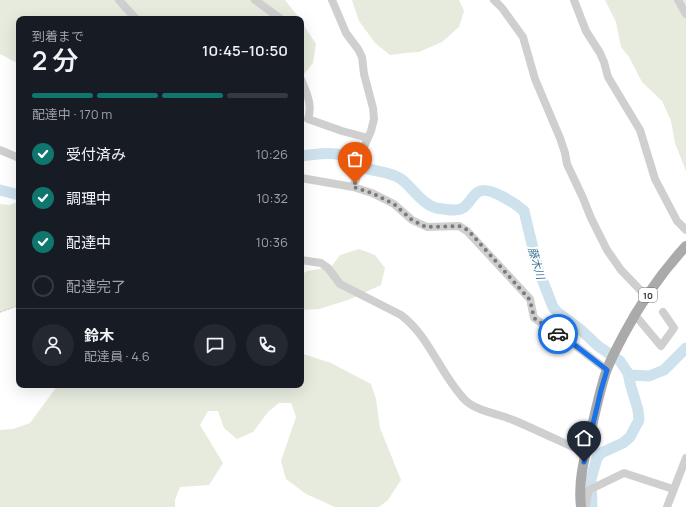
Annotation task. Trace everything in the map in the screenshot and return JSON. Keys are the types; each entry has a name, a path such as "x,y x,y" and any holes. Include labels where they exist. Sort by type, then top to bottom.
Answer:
{"main road":[{"name":"10","path":"581,507 579,493 586,453 608,369 617,348 646,296 686,246"}],"street":[{"path":"119,0 133,16"},
{"path":"255,0 277,16"},
{"path":"332,0 346,33 362,57 364,74 373,108 374,119 353,187"},
{"path":"494,0 502,8 523,37 535,79 560,138 565,153 566,164 607,250 621,270 646,296"},
{"path":"574,0 586,32 602,57 608,77 640,130 655,179 677,221 686,230"},
{"path":"678,0 686,14"},
{"path":"304,86 309,97 310,109 308,119 329,127 368,138"},
{"path":"0,150 16,157"},
{"path":"304,179 353,187 372,193 394,204 412,220 426,227 459,226 468,230 530,300 534,318 608,369"},
{"path":"304,260 321,263 328,268 340,284 409,321 419,332 448,379 471,405 513,420 586,453"},
{"path":"635,315 660,346 674,328 662,312"},
{"path":"667,507 686,458"},
{"path":"585,507 589,490 624,473 673,489"}],"path":[{"path":"0,312 16,306"}],"shaded area":[{"path":"0,0 285,0 298,16 16,16 16,62 0,54"},
{"path":"352,0 459,0 464,11 459,27 442,42 419,52 390,55 375,43 359,21"},
{"path":"605,0 686,0 686,171 675,143 671,121 662,101 642,82 629,57 621,47 616,22"},
{"path":"304,26 316,44 313,63 304,74"},
{"path":"16,202 16,307 0,313 0,204 10,205"},
{"path":"359,249 375,255 385,268 381,285 348,300 319,309 304,310 304,273 307,271 331,267 340,255"},
{"path":"304,354 331,363 371,384 376,399 380,428 401,480 388,500 379,507 335,507 306,494 286,479 281,461 296,417 291,403 279,403 268,412 253,432 237,439 224,428 218,411 208,411 200,425 223,463 209,485 180,487 175,500 175,507 0,507 0,430 13,429 30,423 56,388 304,388"}],"waterway":[{"name":"藤木川","path":"304,156 324,153 337,154 367,169 392,174 401,179 426,203 436,208 457,210 463,208 478,192 488,191 502,196 524,211 538,269 553,307 598,346 620,361 628,373 638,410 639,420 630,437 623,443 601,453 597,458 591,479 592,507"},
{"name":"藤木川","path":"0,190 16,194"},
{"path":"629,375 649,376 664,370 686,348"}],"way so far":[{"path":"355,183 353,187 372,193 394,204 412,220 426,227 459,226 468,230 530,300 534,318 558,334"}],"route":[{"path":"558,334 607,370 584,462"}]}
